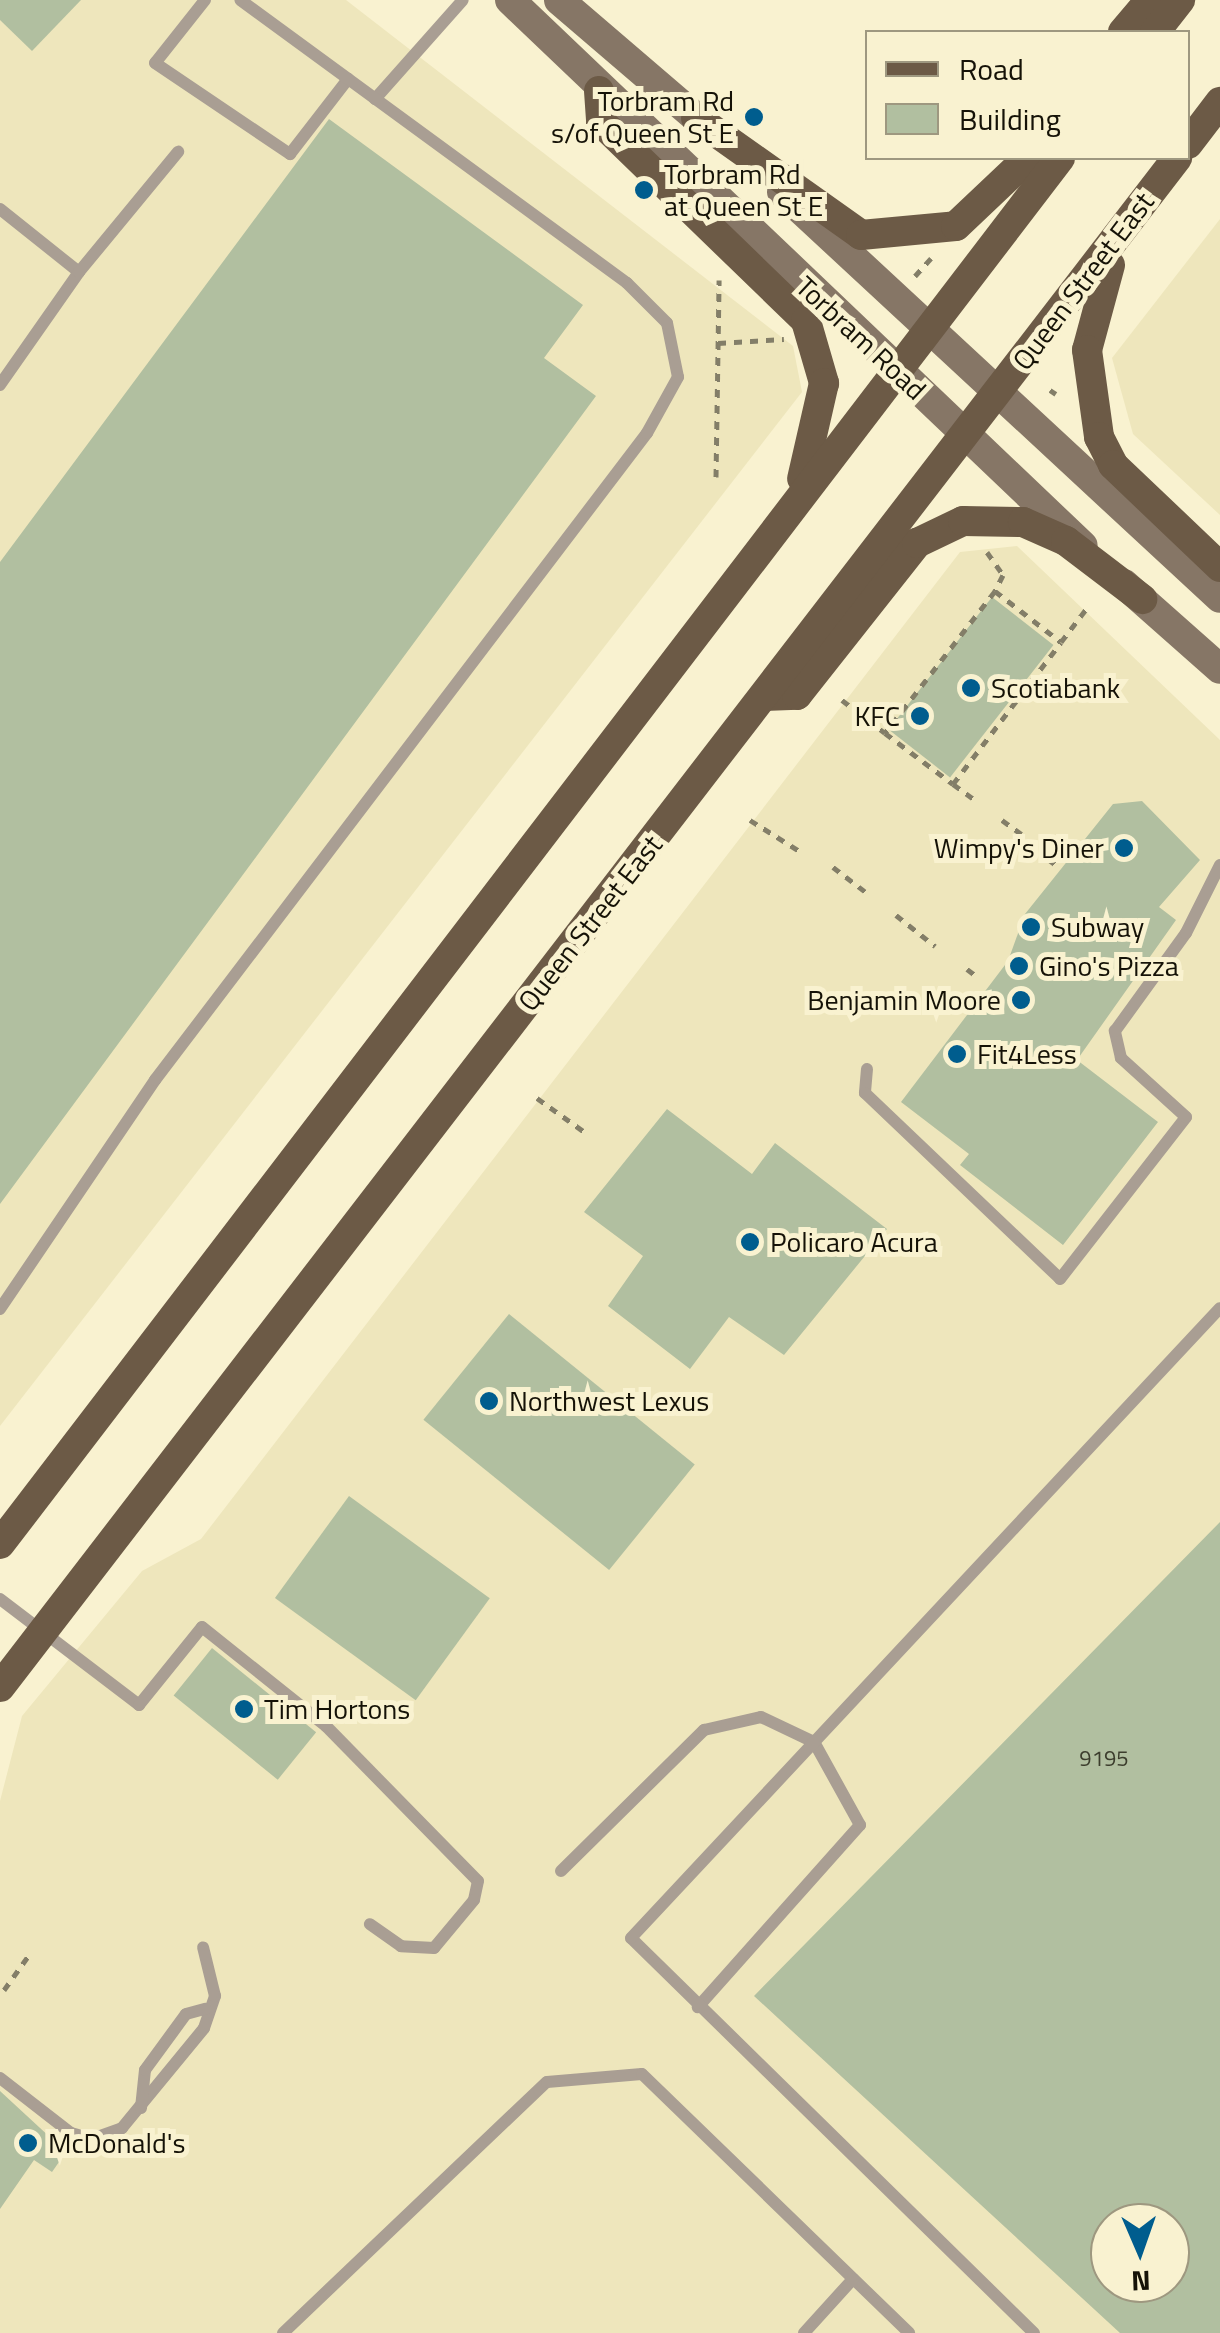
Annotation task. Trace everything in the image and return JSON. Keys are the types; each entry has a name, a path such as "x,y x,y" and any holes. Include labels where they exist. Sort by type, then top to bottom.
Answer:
{"main road":[{"name":"Torbram Road","path":"510,0 598,91 965,436 1220,668"},
{"name":"Torbram Road","path":"559,0 930,327 1220,598"},
{"path":"1125,30 1150,0"},
{"path":"1157,30 1180,0"},
{"path":"598,91 601,122 806,321 819,346 816,445 731,589"},
{"path":"1190,141 1220,102"},
{"path":"696,118 861,235 956,226 1026,160"},
{"path":"0,1544 1058,160"},
{"path":"1172,164 1164,189 1102,276 1086,378 1113,465 1220,567"},
{"name":"Queen Street East","path":"0,1687 1172,164"},
{"path":"764,696 797,695 916,543 963,521 1024,522 1142,600"}],"lane":[{"path":"205,0 155,63 290,154 348,79"},
{"path":"0,1308 156,1080 647,433 678,377 667,323 627,283 240,0"},
{"path":"375,99 463,0"},
{"path":"0,385 79,272 178,152"},
{"path":"0,210 79,272"},
{"path":"867,1069 865,1093 1060,1279 1186,1117 1121,1058 1115,1030 1186,934 1220,864"},
{"path":"1034,2333 631,1938 1220,1308"},
{"path":"0,1599 139,1705 202,1627 326,1726 475,1872 474,1900 434,1948 401,1946 370,1924"},
{"path":"562,1871 704,1730 761,1718 814,1742 860,1825 698,2007"},
{"path":"0,2078 92,2139 141,2109 204,2028 205,2009 214,1996 202,1947"},
{"path":"141,2109 145,2070 186,2014 205,2009"},
{"path":"284,2333 547,2082 642,2074 909,2333"},
{"path":"804,2333 853,2279"}],"path":[{"path":"921,273 932,256"},
{"path":"716,477 719,275"},
{"path":"718,343 787,339"},
{"path":"1048,408 1053,392 1063,383"},
{"path":"885,732 995,591 1003,575 978,537"},
{"path":"995,591 1061,642"},
{"path":"952,784 1087,608"},
{"path":"842,700 974,800"},
{"path":"750,820 801,852"},
{"path":"1002,820 1021,834"},
{"path":"1048,859 1060,868"},
{"path":"833,867 867,893"},
{"path":"896,916 934,946"},
{"path":"966,969 978,978"},
{"path":"536,1098 586,1133"},
{"path":"4,1990 29,1955"}],"shaded area":[{"path":"0,0 346,0 793,346 802,392 0,1426"},
{"path":"1220,219 1220,515 1133,434 1112,358"},
{"path":"1017,546 1220,740 1220,2333 0,2333 0,1801 22,1716 142,1571 201,1539 960,552"}],"building":[{"path":"0,0 81,0 32,51 0,20"},
{"path":"329,119 583,305 544,358 596,396 0,1204 0,562"},
{"name":"Scotiabank","path":"992,597 1053,645 950,777 889,729"},
{"path":"1142,801 1200,860 1159,907 1176,920 1077,1060 1158,1122 1063,1245 960,1165 969,1154 901,1102 1008,961 1025,914 1113,804"},
{"name":"Policaro Acura","path":"667,1109 752,1174 775,1143 887,1229 784,1355 729,1317 690,1369 608,1306 643,1256 584,1212"},
{"path":"509,1314 695,1464 609,1570 423,1420"},
{"path":"349,1496 490,1598 416,1700 275,1598"},
{"path":"1220,1522 1220,2333 1120,2333 754,1996"},
{"path":"212,1648 316,1732 278,1780 174,1695"},
{"name":"McDonald's","path":"0,2091 66,2152 52,2172 34,2160 0,2209"}],"place":[{"name":"Torbram Rd s/of Queen St E","path":"754,117"},
{"name":"Torbram Rd at Queen St E","path":"644,190"},
{"name":"Scotiabank","path":"971,688"},
{"name":"KFC","path":"920,716"},
{"name":"Wimpy's Diner","path":"1124,848"},
{"name":"Subway","path":"1031,927"},
{"name":"Gino's Pizza","path":"1019,966"},
{"name":"Benjamin Moore","path":"1021,1000"},
{"name":"Fit4Less","path":"957,1054"},
{"name":"Policaro Acura","path":"750,1242"},
{"name":"Northwest Lexus","path":"489,1401"},
{"name":"Tim Hortons","path":"244,1709"},
{"name":"McDonald's","path":"28,2143"}]}
